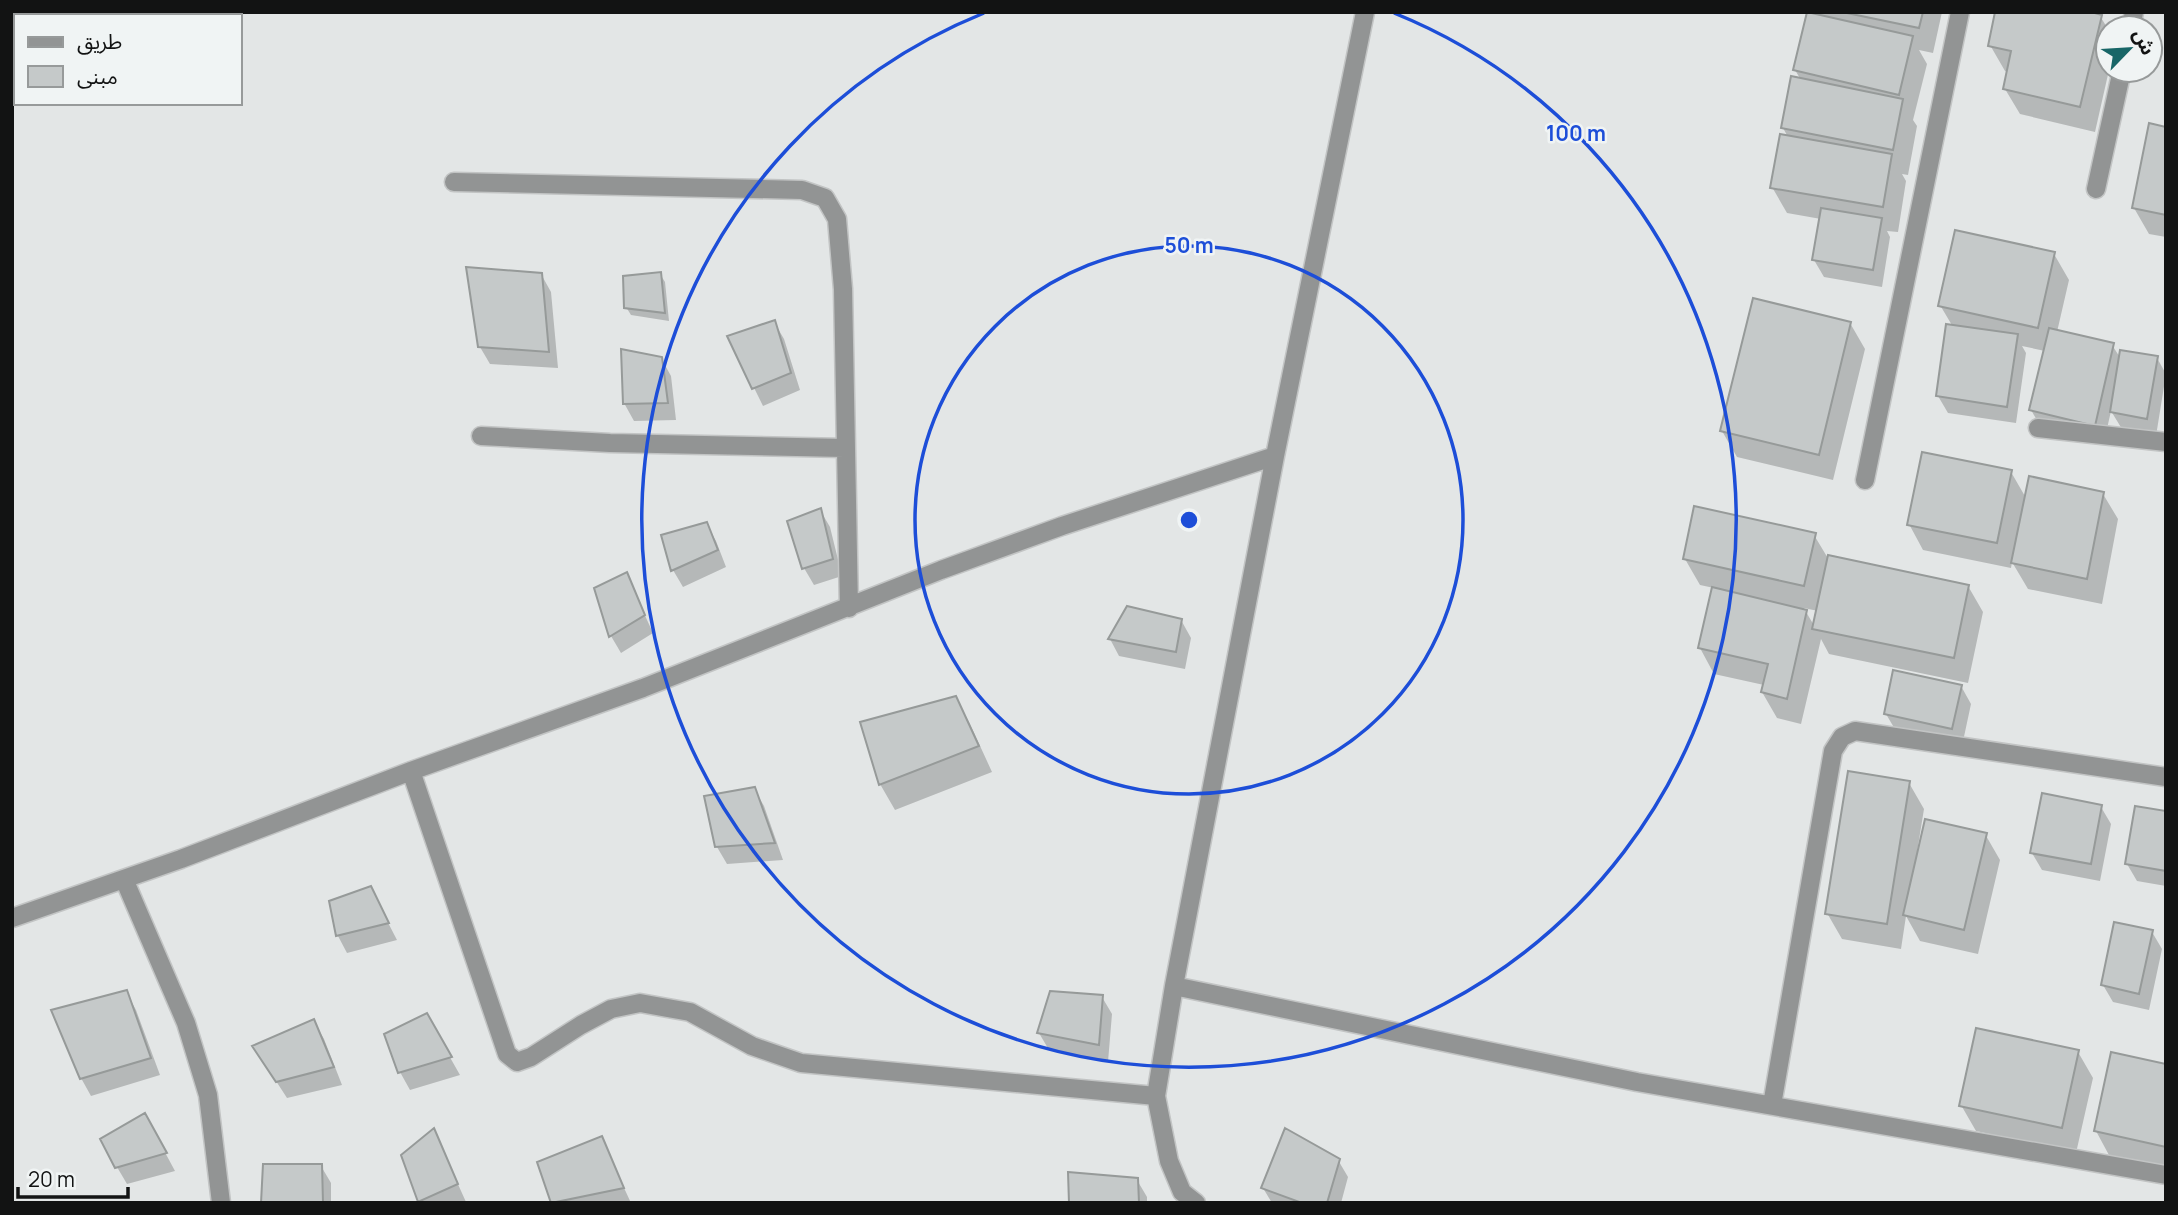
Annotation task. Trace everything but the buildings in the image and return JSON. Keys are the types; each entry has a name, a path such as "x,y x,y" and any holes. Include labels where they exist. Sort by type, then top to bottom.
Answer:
{"street":[{"path":"1196,1203 1182,1192 1169,1161 1156,1096 1174,986 1275,456 1365,12"},
{"path":"1865,480 1960,12"},
{"path":"2096,189 2119,84"},
{"path":"454,181 802,190 825,198 837,219 843,289 849,608"},
{"path":"2038,428 2166,442"},
{"path":"481,436 610,443 844,448"},
{"path":"12,918 643,688 942,570 1062,526 1275,456"},
{"path":"1772,1105 1833,751 1842,737 1856,731 2166,777"},
{"path":"411,771 508,1054 517,1062 531,1057 611,1009 640,1003 690,1012 752,1046 801,1063 1156,1096"},
{"path":"124,879 186,1023 208,1095 221,1203"},
{"path":"1174,986 1637,1082 2166,1175"}]}
